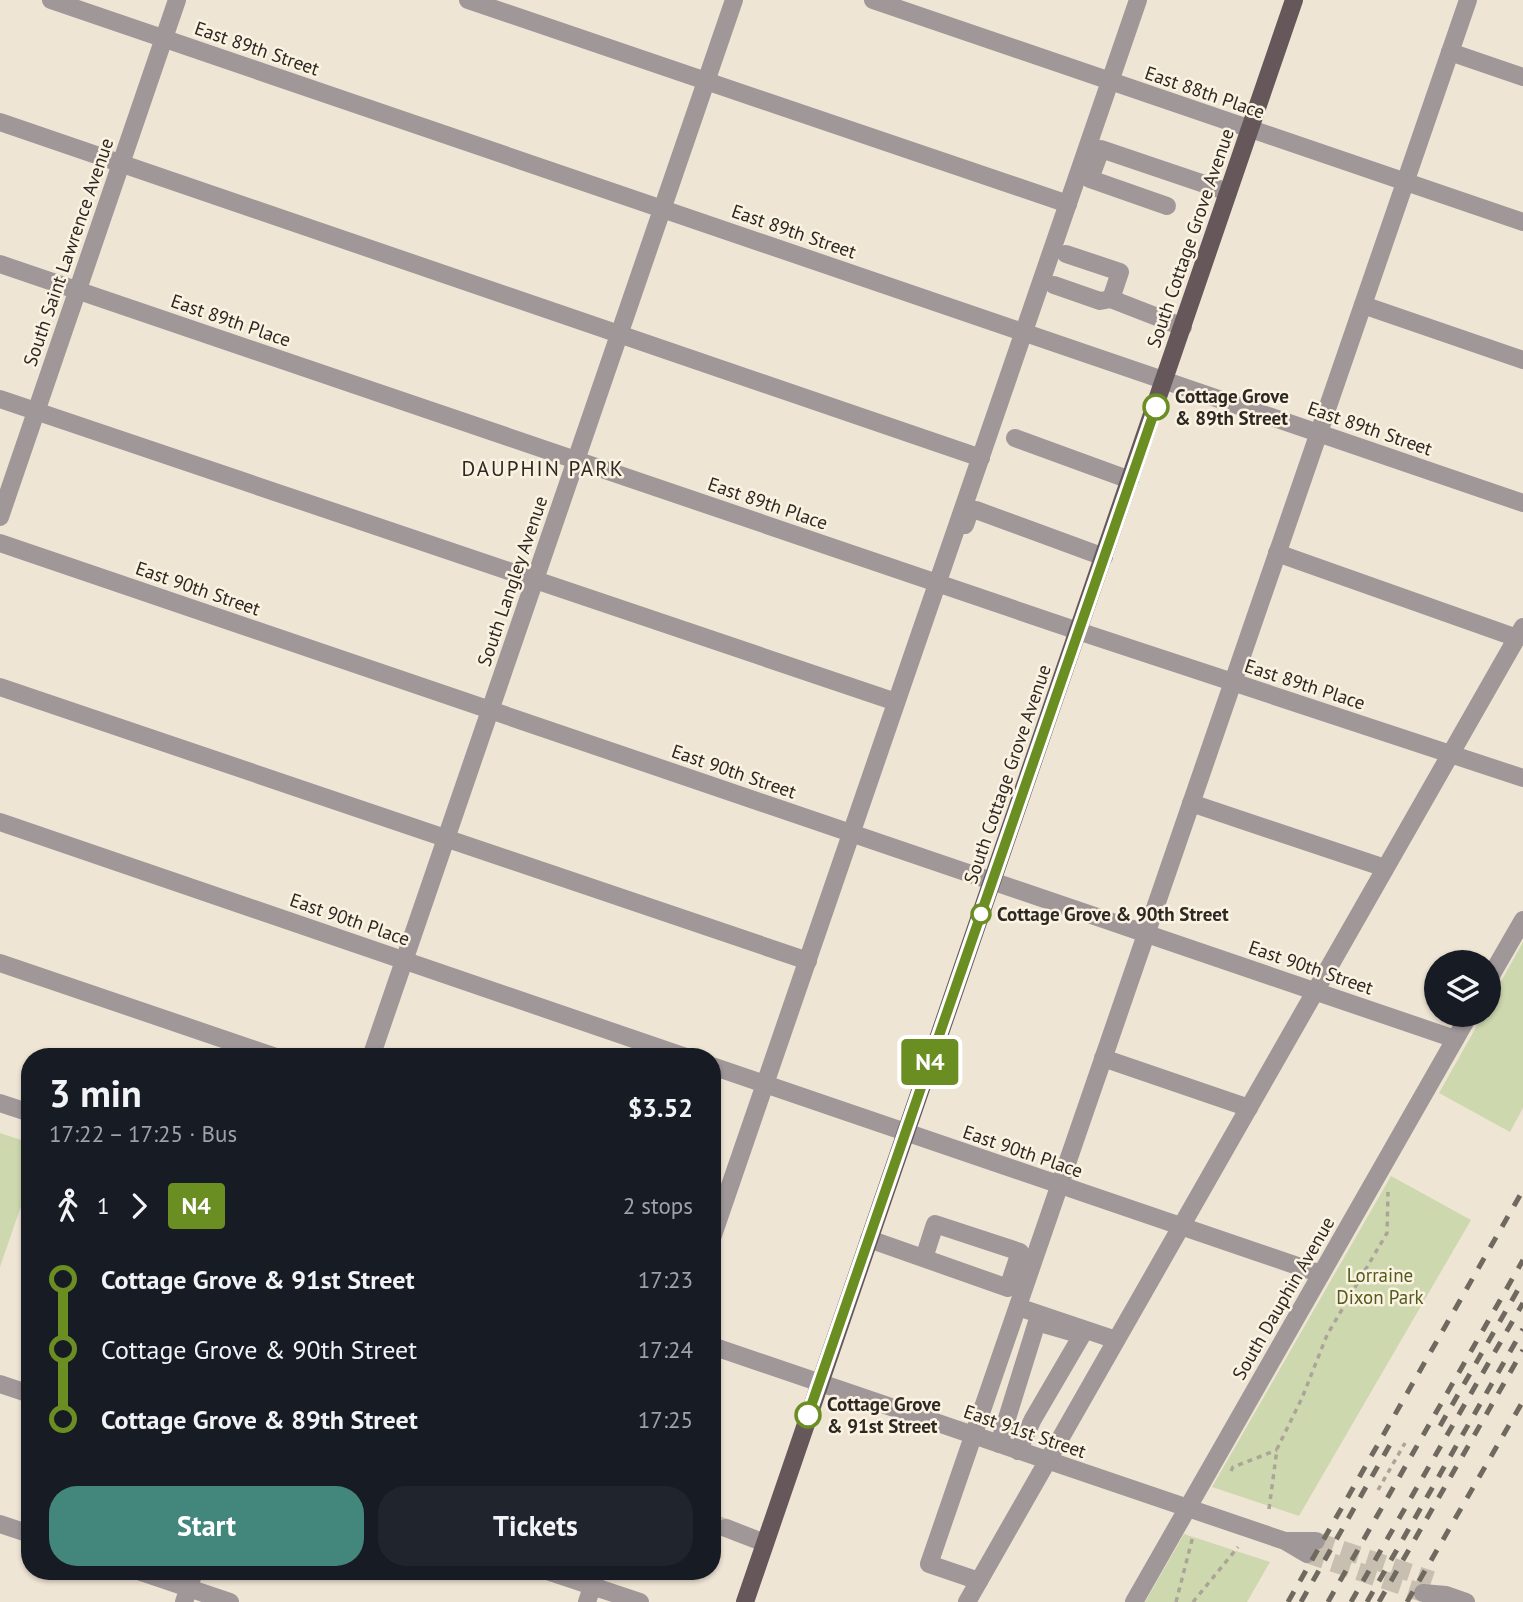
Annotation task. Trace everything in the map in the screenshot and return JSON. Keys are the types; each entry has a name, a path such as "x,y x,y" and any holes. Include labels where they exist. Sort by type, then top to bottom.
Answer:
{"main road":[{"name":"South Cottage Grove Avenue","path":"745,1602 1294,0"}],"street":[{"name":"East 89th Street","path":"51,0 1523,503"},
{"name":"South Saint Lawrence Avenue","path":"0,517 177,0"},
{"path":"468,0 1068,204"},
{"name":"South Langley Avenue","path":"374,1048 734,0"},
{"name":"East 88th Place","path":"873,0 1523,222"},
{"path":"721,1198 808,961 1138,0"},
{"path":"979,1581 929,1564 1468,0"},
{"path":"1450,52 1523,77"},
{"path":"0,122 981,458"},
{"path":"1167,205 1090,179 1101,149 1228,192"},
{"path":"1066,254 1120,272 1111,299"},
{"name":"East 89th Place","path":"0,264 1078,631 1523,778"},
{"path":"1054,285 1100,301 1111,299 1183,327"},
{"path":"1363,305 1523,360"},
{"path":"0,399 897,702"},
{"path":"1016,438 1130,480"},
{"path":"949,549 955,550 958,547 970,511 976,510 1104,556"},
{"name":"East 90th Street","path":"0,543 1455,1039"},
{"path":"967,1602 1520,632 1277,553"},
{"path":"0,687 808,961"},
{"path":"1191,803 1385,869"},
{"name":"East 90th Place","path":"0,822 660,1048"},
{"path":"1501,958 1523,920"},
{"path":"0,963 250,1048"},
{"name":"South Dauphin Avenue","path":"1133,1602 1462,1027"},
{"path":"1103,1058 1249,1108"},
{"name":"East 90th Place","path":"721,1069 1321,1274"},
{"path":"0,1103 21,1110"},
{"path":"869,1239 1008,1288 1020,1252 935,1224 924,1258"},
{"path":"1018,1307 1116,1340"},
{"path":"999,1444 1037,1322 1082,1335 1033,1419 1018,1451"},
{"name":"East 91st Street","path":"721,1349 1285,1541 1312,1547"},
{"path":"0,1384 21,1391"},
{"path":"0,1524 21,1531"},
{"path":"726,1528 765,1543"},
{"path":"167,1580 230,1602"},
{"path":"574,1580 640,1602"},
{"path":"1428,1587 1443,1598 1466,1602"}],"path":[{"path":"1269,1509 1277,1449 1302,1398 1327,1335 1387,1233 1390,1184"},
{"path":"1378,1490 1405,1443"},
{"path":"1228,1475 1233,1467 1277,1449"},
{"path":"1176,1602 1194,1533"},
{"path":"1193,1602 1238,1547"}],"green space":[{"path":"1523,942 1523,1108 1510,1132 1439,1093 1476,1027 1501,1027 1501,981"},
{"path":"0,1133 21,1140 21,1206 0,1267"},
{"name":"Lorraine Dixon Park","path":"1391,1176 1471,1220 1299,1516 1212,1487"},
{"path":"1184,1534 1270,1562 1247,1602 1145,1602"}],"tunnel":[{"path":"721,1526 726,1528"},
{"path":"1316,1541 1432,1580"},
{"path":"1307,1554 1423,1593"}],"railway":[{"path":"1288,1602 1523,1190"},
{"path":"1328,1602 1523,1260"},
{"path":"1440,1426 1523,1281"},
{"path":"1351,1602 1523,1303"},
{"path":"1367,1602 1523,1329"},
{"path":"1379,1602 1523,1350"},
{"path":"1407,1602 1523,1401"},
{"path":"1301,1602 1392,1441"}],"bus line":[{"name":"N4","path":"808,1415 1156,407"}],"place":[{"name":"Cottage Grove & 89th Street","path":"1156,407"},
{"name":"Cottage Grove & 90th Street","path":"981,914"},
{"name":"Cottage Grove & 91st Street","path":"808,1415"}],"district":[{"name":"DAUPHIN PARK","path":"543,469"}]}
